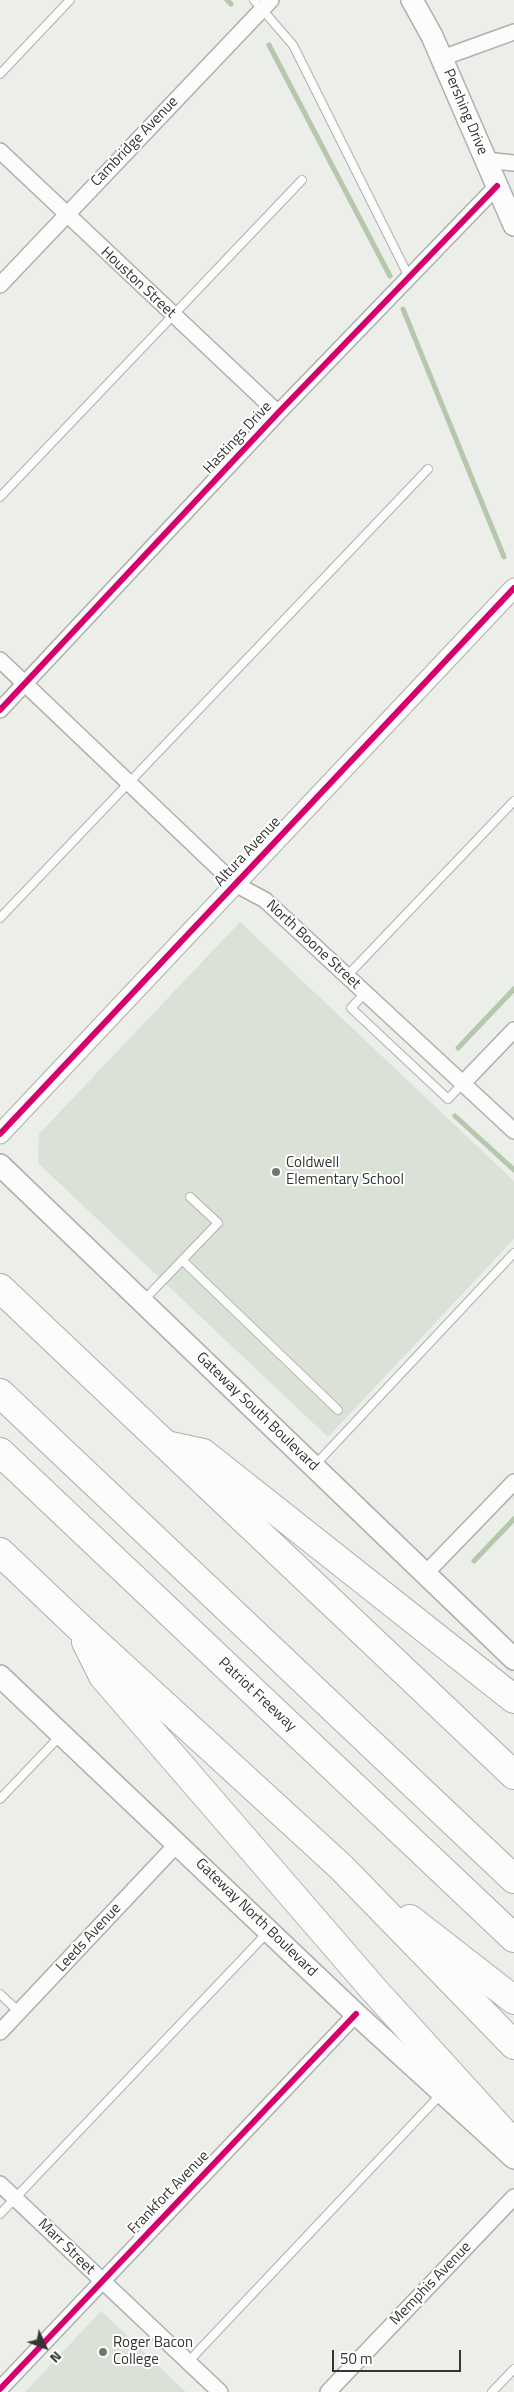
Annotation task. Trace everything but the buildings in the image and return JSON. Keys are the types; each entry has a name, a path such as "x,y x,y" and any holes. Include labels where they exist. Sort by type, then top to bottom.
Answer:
{"highway":[{"path":"0,1288 514,1775"},
{"path":"0,1394 514,1879"},
{"path":"166,1446 203,1453 514,1699"},
{"name":"Patriot Freeway","path":"0,1452 514,1938"},
{"path":"0,1552 341,1867 514,2045"},
{"path":"79,1627 103,1676 331,1941 514,2144"},
{"path":"341,1867 514,2000"}],"main road":[{"name":"Pershing Drive","path":"412,0 442,58 514,225"},
{"name":"Gateway South Boulevard","path":"0,1165 514,1659"},
{"name":"Gateway North Boulevard","path":"0,1676 356,2014 514,2158"}],"street":[{"name":"Cambridge Avenue","path":"0,285 262,3"},
{"path":"442,58 514,32"},
{"name":"Houston Street","path":"0,151 278,414"},
{"path":"486,160 514,163"},
{"name":"Hastings Drive","path":"0,710 278,414 497,186"},
{"name":"Altura Avenue","path":"0,1134 514,588"},
{"name":"North Boone Street","path":"0,660 235,884 266,900 514,1131"},
{"path":"463,1083 514,1030"},
{"path":"425,1574 514,1482"},
{"name":"Leeds Avenue","path":"0,2032 178,1843"},
{"name":"Frankfort Avenue","path":"0,2388 356,2014"},
{"name":"Marr Street","path":"0,2184 220,2392"},
{"name":"Memphis Avenue","path":"328,2392 514,2197"}],"lane":[{"path":"0,74 70,0"},
{"path":"262,3 293,45 410,277"},
{"path":"0,497 302,180"},
{"path":"0,918 428,469"},
{"path":"347,976 514,801"},
{"path":"365,993 351,1008 448,1099 463,1083"},
{"path":"143,1301 218,1223 190,1197"},
{"path":"314,1467 514,1253"},
{"path":"182,1260 338,1410"},
{"path":"0,1798 62,1734"},
{"path":"0,2214 269,1930"},
{"path":"0,1994 19,2012"},
{"path":"188,2362 442,2093"},
{"path":"492,2392 514,2369"}],"shaded area":[{"name":"Coldwell Elementary School","path":"240,922 514,1181 514,1239 328,1437 38,1163 39,1134"},
{"name":"Roger Bacon College","path":"101,2311 186,2392 25,2392"}],"waterway":[{"path":"227,0 231,4"},
{"path":"269,45 390,276"},
{"path":"403,309 504,557"},
{"path":"458,1048 514,989"},
{"path":"455,1116 514,1170"},
{"path":"474,1561 514,1519"}],"cycle path":[{"path":"0,710 278,413 497,186"},
{"path":"0,1134 514,588"},
{"path":"0,2389 356,2014"}],"place":[{"name":"Coldwell Elementary School","path":"276,1172"},
{"name":"Roger Bacon College","path":"103,2352"}]}
